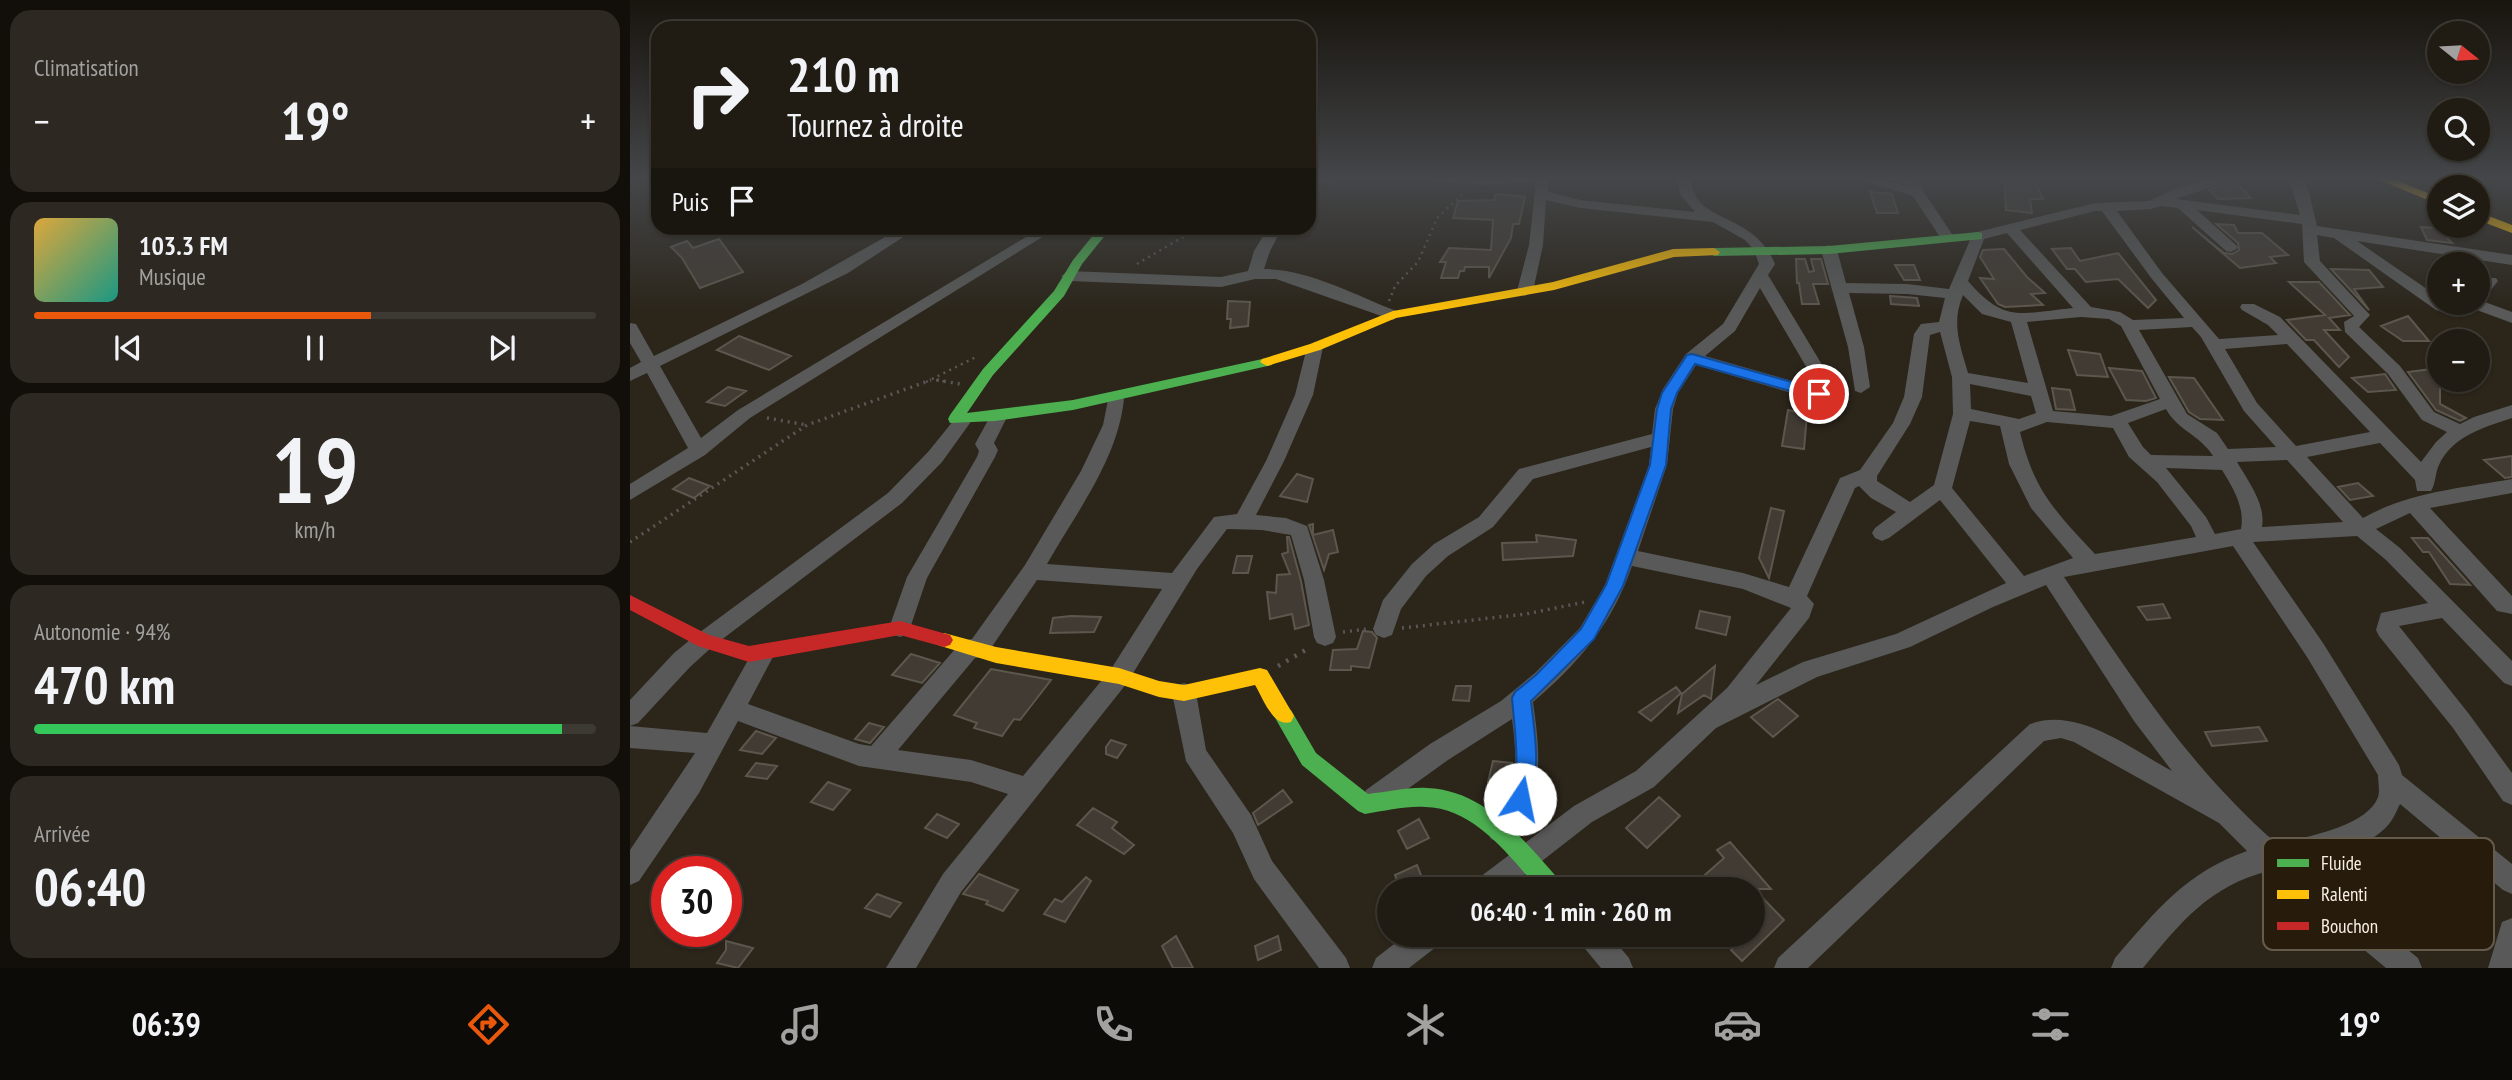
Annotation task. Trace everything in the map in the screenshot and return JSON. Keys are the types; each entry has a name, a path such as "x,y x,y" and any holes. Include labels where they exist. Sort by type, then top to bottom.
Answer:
{"street":[{"path":"1525,291 1540,222"},
{"path":"1365,804 1521,698 1543,680 1588,634 1608,598 1625,557 1658,465 1664,409 1669,393 1692,358 1729,327 1768,264 1765,252 1751,234 1723,222"},
{"path":"1937,222 1947,237"},
{"path":"1100,235 1033,325 976,386 955,419 998,417 1115,398 1273,360 1315,347 1387,313 1581,280 1673,253 1829,250 1978,236 2039,222"},
{"path":"2119,222 2157,276 2215,345 2250,407 2361,528 2393,554 2512,676"},
{"path":"2202,222 2231,248"},
{"path":"2288,222 2310,226 2339,236 2512,260"},
{"path":"2309,222 2312,262 2362,315 2359,320 2351,322 2351,328 2393,370 2428,416 2462,432"},
{"path":"2494,222 2512,229"},
{"path":"2011,229 2055,281 2086,312"},
{"path":"630,375 858,262 896,235"},
{"path":"630,493 698,450 744,414 1038,235"},
{"path":"1255,274 1262,251 1271,235"},
{"path":"1882,533 1942,489 1962,414 1961,377 1947,327 1957,288 1978,236"},
{"path":"2339,236 2427,297"},
{"path":"1829,250 1856,347 1861,387"},
{"path":"1069,276 1221,282 1255,274 1277,274 1306,282 1387,313"},
{"path":"1692,358 1819,394 1827,388 1761,276"},
{"path":"1839,288 1957,288 1985,309 2018,318 2086,312 2118,317 2129,325 2183,420 2210,437 2226,459 2247,496 2253,519 2244,536"},
{"path":"2248,307 2273,321 2424,477"},
{"path":"2490,310 2512,318"},
{"path":"2018,318 2046,415"},
{"path":"2129,325 2197,322"},
{"path":"1910,510 1878,493 1867,483 1867,475 1901,424 1913,397 1922,334 1927,328 1947,327"},
{"path":"630,328 635,346 651,364 698,450"},
{"path":"2215,345 2289,340"},
{"path":"1242,523 1275,461 1304,395 1315,347"},
{"path":"1961,377 2038,391"},
{"path":"875,759 973,649 1032,571 1095,461 1112,425 1115,398"},
{"path":"1962,414 2008,421 2018,426 2046,415 2118,421 2140,410 2171,402"},
{"path":"2418,503 2425,499 2424,477 2432,456 2481,420 2512,411"},
{"path":"900,628 917,577 986,457 989,450 984,444 998,417"},
{"path":"630,716 682,660 704,641 895,498 935,457 964,419"},
{"path":"2008,421 2018,464 2041,508 2051,523 2090,563"},
{"path":"2118,421 2144,461 2168,480 2199,522 2209,542"},
{"path":"2144,461 2226,459 2291,453 2383,436"},
{"path":"1384,629 1391,607 1419,570 1441,550 1486,522 1526,474 1662,438"},
{"path":"1795,598 1847,483 1867,475"},
{"path":"1709,720 1811,669 1902,641 1985,601 2050,574 2090,563 2244,536 2361,528 2386,514 2418,503 2512,486"},
{"path":"1942,489 2021,587"},
{"path":"2418,503 2505,605 2512,605"},
{"path":"900,968 952,883 1119,676 1178,582 1221,522 1291,526 1301,533 1325,637"},
{"path":"2244,536 2390,773 2393,783 2387,807 2380,818 2365,829 2343,838"},
{"path":"1500,877 1583,814 1644,779 1735,695 1797,620 1803,604 1795,598 1727,578 1625,557"},
{"path":"1032,571 1178,582"},
{"path":"2050,574 2176,758 2263,851"},
{"path":"630,602 704,641 738,653 764,653 900,628 973,649 1119,676 1160,690 1184,694 1259,676 1309,759 1365,804 1443,799 1459,805 1500,830 1542,877"},
{"path":"2445,609 2389,619 2387,630 2461,721 2512,793"},
{"path":"630,872 690,785 764,653"},
{"path":"1184,694 1195,753 1242,824 1263,870 1336,968"},
{"path":"1500,830 1520,799 1526,778 1527,753 1521,698"},
{"path":"734,709 836,748 875,759 971,771 1030,789"},
{"path":"1788,968 2038,731 2061,728 2080,733 2228,816"},
{"path":"630,737 712,744"},
{"path":"2393,783 2460,838"},
{"path":"2126,968 2186,898 2229,870 2263,859"},
{"path":"2494,866 2512,881"},
{"path":"2502,968 2507,958 2512,932"},
{"path":"1386,968 1413,947"},
{"path":"1602,947 1619,968"},
{"path":"2386,950 2409,968"}],"path":[{"path":"1387,313 1395,286 1418,262 1435,222"},
{"path":"1115,278 1186,235"},
{"path":"630,542 807,425 934,380 978,355"},
{"path":"934,380 976,386"},
{"path":"744,414 807,425"},
{"path":"1259,676 1325,637 1344,631 1526,614 1608,598"}],"building":[{"path":"1493,222 1519,222 1513,224 1511,238 1489,278 1489,267 1465,267 1458,278 1441,278 1446,262 1440,262 1449,248 1491,250"},
{"path":"2216,224 2234,225 2238,233 2262,233 2288,255 2270,257 2276,263 2240,268 2192,227 2224,253 2232,254 2239,250 2238,243"},
{"path":"2421,227 2427,227 2427,238 2447,238 2452,243 2427,240"},
{"path":"719,239 743,272 700,288 682,258 671,247 687,241 693,248"},
{"path":"2071,248 2080,261 2118,253 2156,300 2148,308 2118,279 2086,282 2075,269 2067,269 2052,249"},
{"path":"2004,249 2027,277 2045,293 2031,294 2043,305 2005,307 1998,304 1980,278 1994,279 1980,257 1983,250"},
{"path":"1796,259 1805,259 1809,272 1814,271 1811,259 1821,259 1828,284 1813,284 1819,304 1802,304 1797,283"},
{"path":"1895,265 1914,265 1920,280 1904,280"},
{"path":"2331,269 2369,270 2383,287 2354,289 2369,310"},
{"path":"2289,282 2319,282 2350,315 2329,318 2340,330 2324,330 2349,357 2339,367 2314,340 2306,340 2287,320 2325,315"},
{"path":"1890,296 1917,298 1919,306 1891,304"},
{"path":"1228,301 1250,302 1248,326 1230,328 1231,319 1227,319"},
{"path":"2408,316 2427,341 2403,341 2381,326"},
{"path":"739,336 791,356 769,370 717,350"},
{"path":"2068,350 2100,354 2108,377 2077,375"},
{"path":"2109,368 2142,371 2156,398 2146,401 2126,400"},
{"path":"2427,370 2427,392 2440,392 2440,404 2466,418 2460,421 2436,410 2408,372"},
{"path":"2385,374 2396,390 2368,392 2352,378"},
{"path":"2169,377 2194,378 2223,420 2200,419 2189,412"},
{"path":"728,387 746,391 725,406 707,402"},
{"path":"2052,388 2070,390 2075,410 2056,409"},
{"path":"1788,410 1807,414 1804,449 1782,446"},
{"path":"2512,456 2512,477 2505,478 2484,460"},
{"path":"1297,474 1313,479 1307,502 1280,496"},
{"path":"689,478 710,486 694,498 673,489"},
{"path":"2358,483 2373,496 2350,500 2338,487"},
{"path":"1771,508 1784,511 1769,578 1759,558"},
{"path":"1313,524 1313,535 1333,530 1338,552 1329,554 1324,570 1309,525"},
{"path":"1536,535 1576,540 1573,556 1503,560 1502,543 1537,542"},
{"path":"1287,537 1301,581 1309,625 1295,629 1292,614 1270,619 1267,592 1276,593 1277,575 1290,574 1282,554 1288,552"},
{"path":"2412,538 2428,538 2470,585 2450,584 2429,552 2423,552"},
{"path":"1237,556 1252,556 1248,573 1233,573"},
{"path":"2163,604 2170,618 2147,620 2138,607"},
{"path":"1700,611 1730,617 1726,635 1696,628"},
{"path":"1101,617 1094,632 1050,633 1053,618"},
{"path":"1363,631 1372,632 1377,638 1369,668 1351,666 1351,670 1330,670 1333,650 1357,649"},
{"path":"911,654 940,663 922,683 892,675"},
{"path":"1715,666 1711,699 1704,695 1678,713 1682,694"},
{"path":"991,669 1051,680 1020,720 1014,719 1002,736 974,728 977,723 954,715"},
{"path":"1456,686 1471,686 1469,701 1453,700"},
{"path":"1676,687 1681,693 1651,721 1639,712"},
{"path":"1778,699 1798,716 1773,737 1751,717"},
{"path":"869,723 884,727 870,743 855,739"},
{"path":"2259,727 2267,741 2212,746 2205,732"},
{"path":"756,731 776,738 762,754 740,750"},
{"path":"1111,740 1126,745 1117,758 1106,754 1106,747"},
{"path":"1493,761 1512,763 1507,785 1488,782"},
{"path":"756,763 777,766 767,779 746,776"},
{"path":"828,782 850,790 833,810 811,802"},
{"path":"1283,790 1292,802 1258,825 1253,813"},
{"path":"1659,797 1680,816 1647,848 1626,828"},
{"path":"1093,808 1117,822 1112,828 1134,845 1124,854 1077,825"},
{"path":"937,814 959,824 947,838 925,828"},
{"path":"1419,819 1429,838 1407,849 1398,831"},
{"path":"1730,842 1761,877 1703,877 1724,858 1717,850"},
{"path":"1417,865 1422,877 1396,877"},
{"path":"979,874 1018,890 1003,911 986,904 988,901 963,894"},
{"path":"1086,877 1091,881 1065,922 1044,914 1055,899 1062,902"},
{"path":"877,894 901,903 890,917 865,908"},
{"path":"1765,900 1784,920 1765,939"},
{"path":"1176,936 1193,968 1173,968 1162,946"},
{"path":"1278,936 1281,950 1258,960 1255,946"},
{"path":"742,945 753,948 738,968 717,963 726,947"},
{"path":"1734,947 1756,947 1742,961 1731,950"}],"traffic: fast":[{"path":"1099,235 1077,263 1059,293 988,372 955,419 1034,412 1073,405 1151,390 1267,362"},
{"path":"1714,252 1829,250 1978,236"},
{"path":"1284,716 1309,759 1365,804 1426,797 1453,802 1486,820 1515,846 1542,877"}],"traffic: slow":[{"path":"2494,222 2512,229"},
{"path":"1267,362 1315,347 1393,315 1554,286 1673,253 1714,252"},
{"path":"944,640 996,655 1119,676 1159,689 1184,693 1260,676 1284,716"}],"traffic: jam":[{"path":"630,602 704,641 749,654 900,628 944,640"}],"route":[{"path":"1520,799 1526,778 1527,753 1521,698 1543,680 1588,634 1615,586 1658,465 1664,409 1669,393 1692,358 1819,394"}]}
